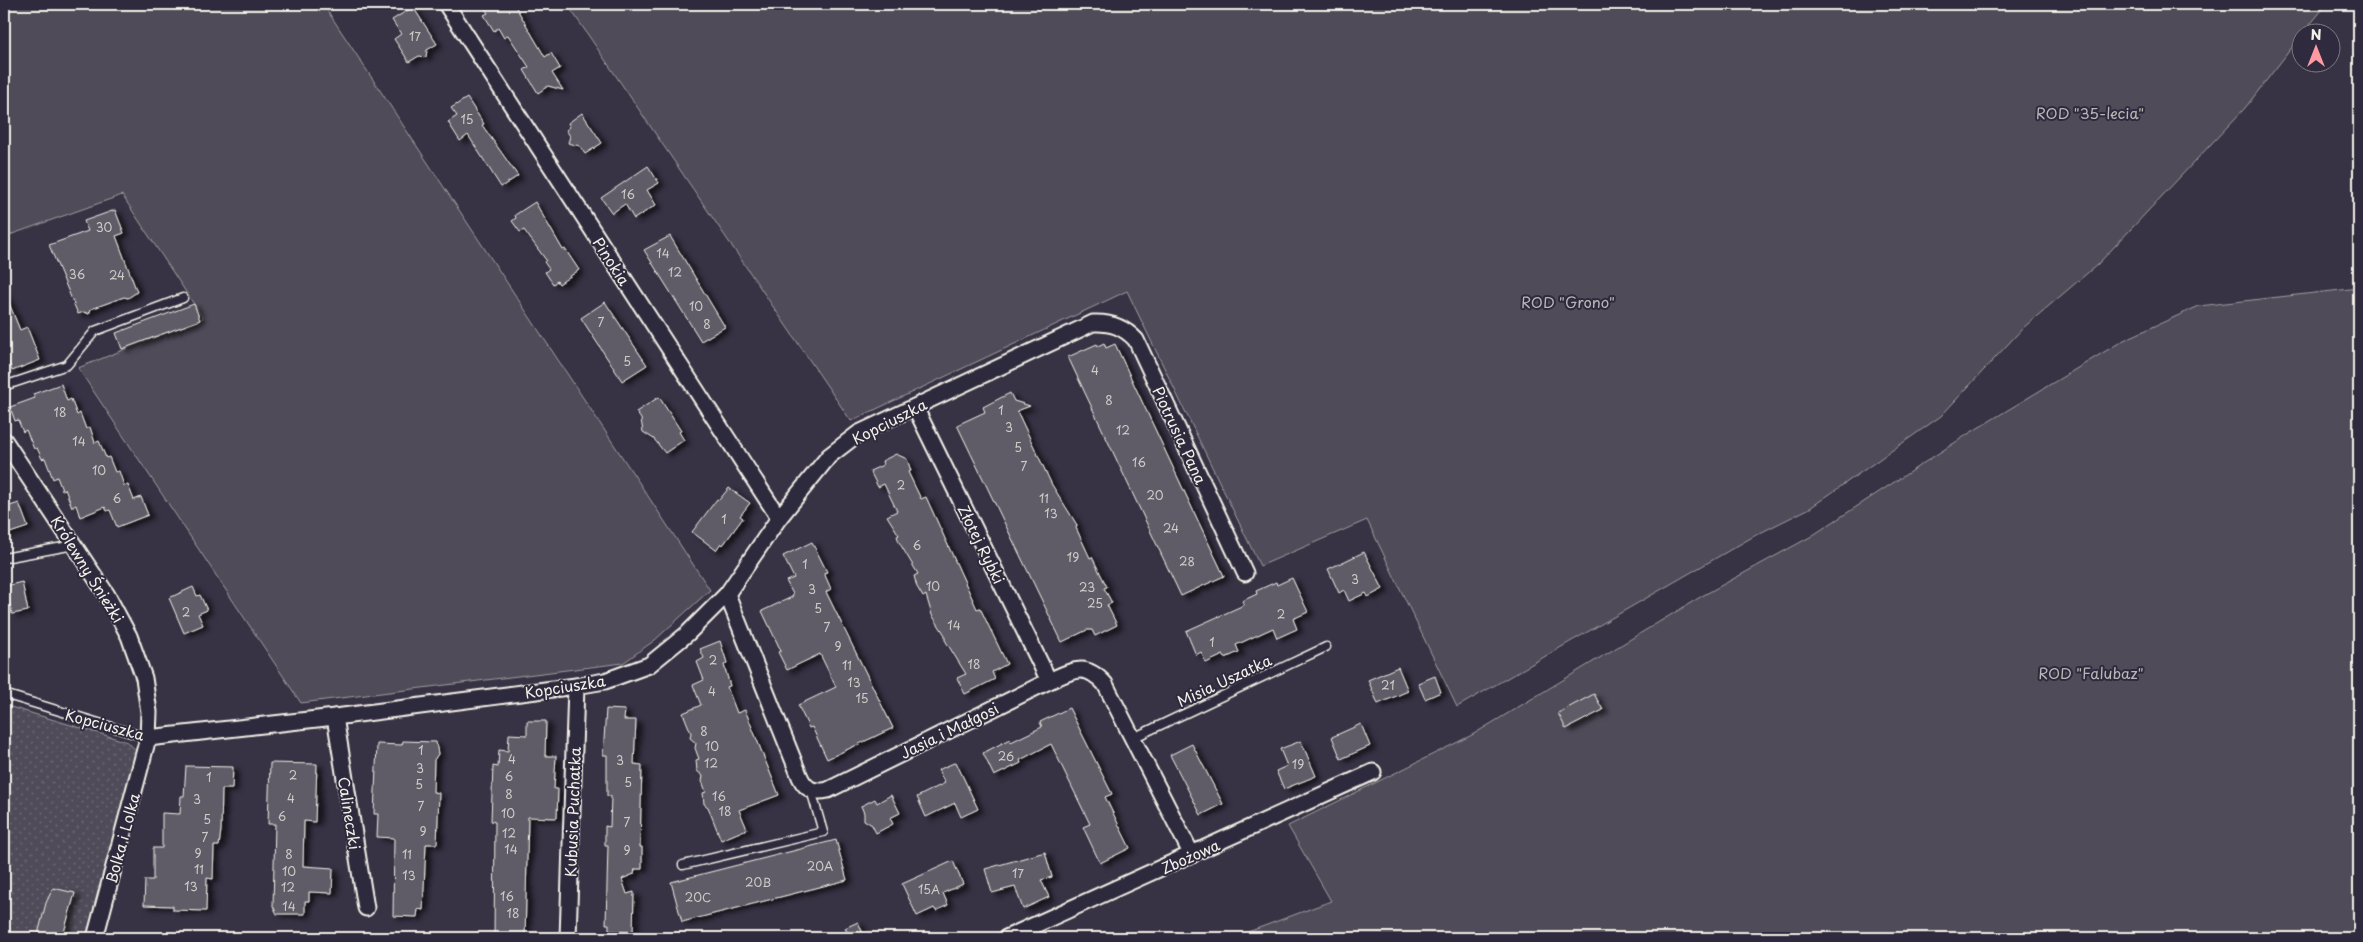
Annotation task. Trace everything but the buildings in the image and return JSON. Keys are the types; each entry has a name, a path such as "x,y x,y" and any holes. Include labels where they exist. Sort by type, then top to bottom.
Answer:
{"street":[{"name":"Pinokia","path":"446,4 779,518"},
{"name":"Piotrusia Pana","path":"1093,323 1104,322 1117,326 1136,340 1245,573"},
{"name":"Kopciuszka","path":"148,738 335,717 576,686 605,681 649,665 688,634 727,594 779,518 829,456 858,433 1093,323"},
{"name":"Złotej Rybki","path":"915,407 1049,681"},
{"name":"Królewny Śnieżki","path":"4,440 108,595 129,636 144,678 149,712 148,738"},
{"path":"727,594 800,777 804,785 811,790"},
{"name":"Jasia i Małgosi","path":"811,790 819,792 828,790 1049,681 1072,671 1085,669 1095,673 1105,684 1192,855"},
{"name":"Kubusia Puchatka","path":"568,938 576,686"},
{"name":"Calineczki","path":"335,717 366,908"},
{"name":"Bolka i Lolka","path":"95,938 148,738"},
{"name":"Zbożowa","path":"1006,938 1373,772"}],"lane":[{"path":"4,386 67,365 95,331 183,298"},
{"path":"4,558 74,545"},
{"name":"Misia Uszatka","path":"1133,738 1326,647"},
{"name":"Kopciuszka","path":"4,694 148,738"},
{"path":"683,865 824,832 811,790"}],"green space":[{"path":"4,4 323,4 710,590 655,640 623,663 301,703 78,368 203,318 122,195 4,237"},
{"name":"ROD \"Grono\"","path":"567,4 2327,4 2312,22 2290,22 2290,50 2245,108 2098,264 2023,328 1941,416 1810,508 1756,535 1457,707 1367,520 1260,566 1127,291 851,421"},
{"name":"ROD \"Falubaz\"","path":"2359,288 2359,938 1232,938 1331,901 1288,826 1472,735 1702,596 1810,537 1968,434 2124,340 2199,306"},
{"path":"4,705 128,742 137,752 89,938 4,938"}],"park label":[{"name":"ROD \"35-lecia\"","path":"2090,112"}]}
